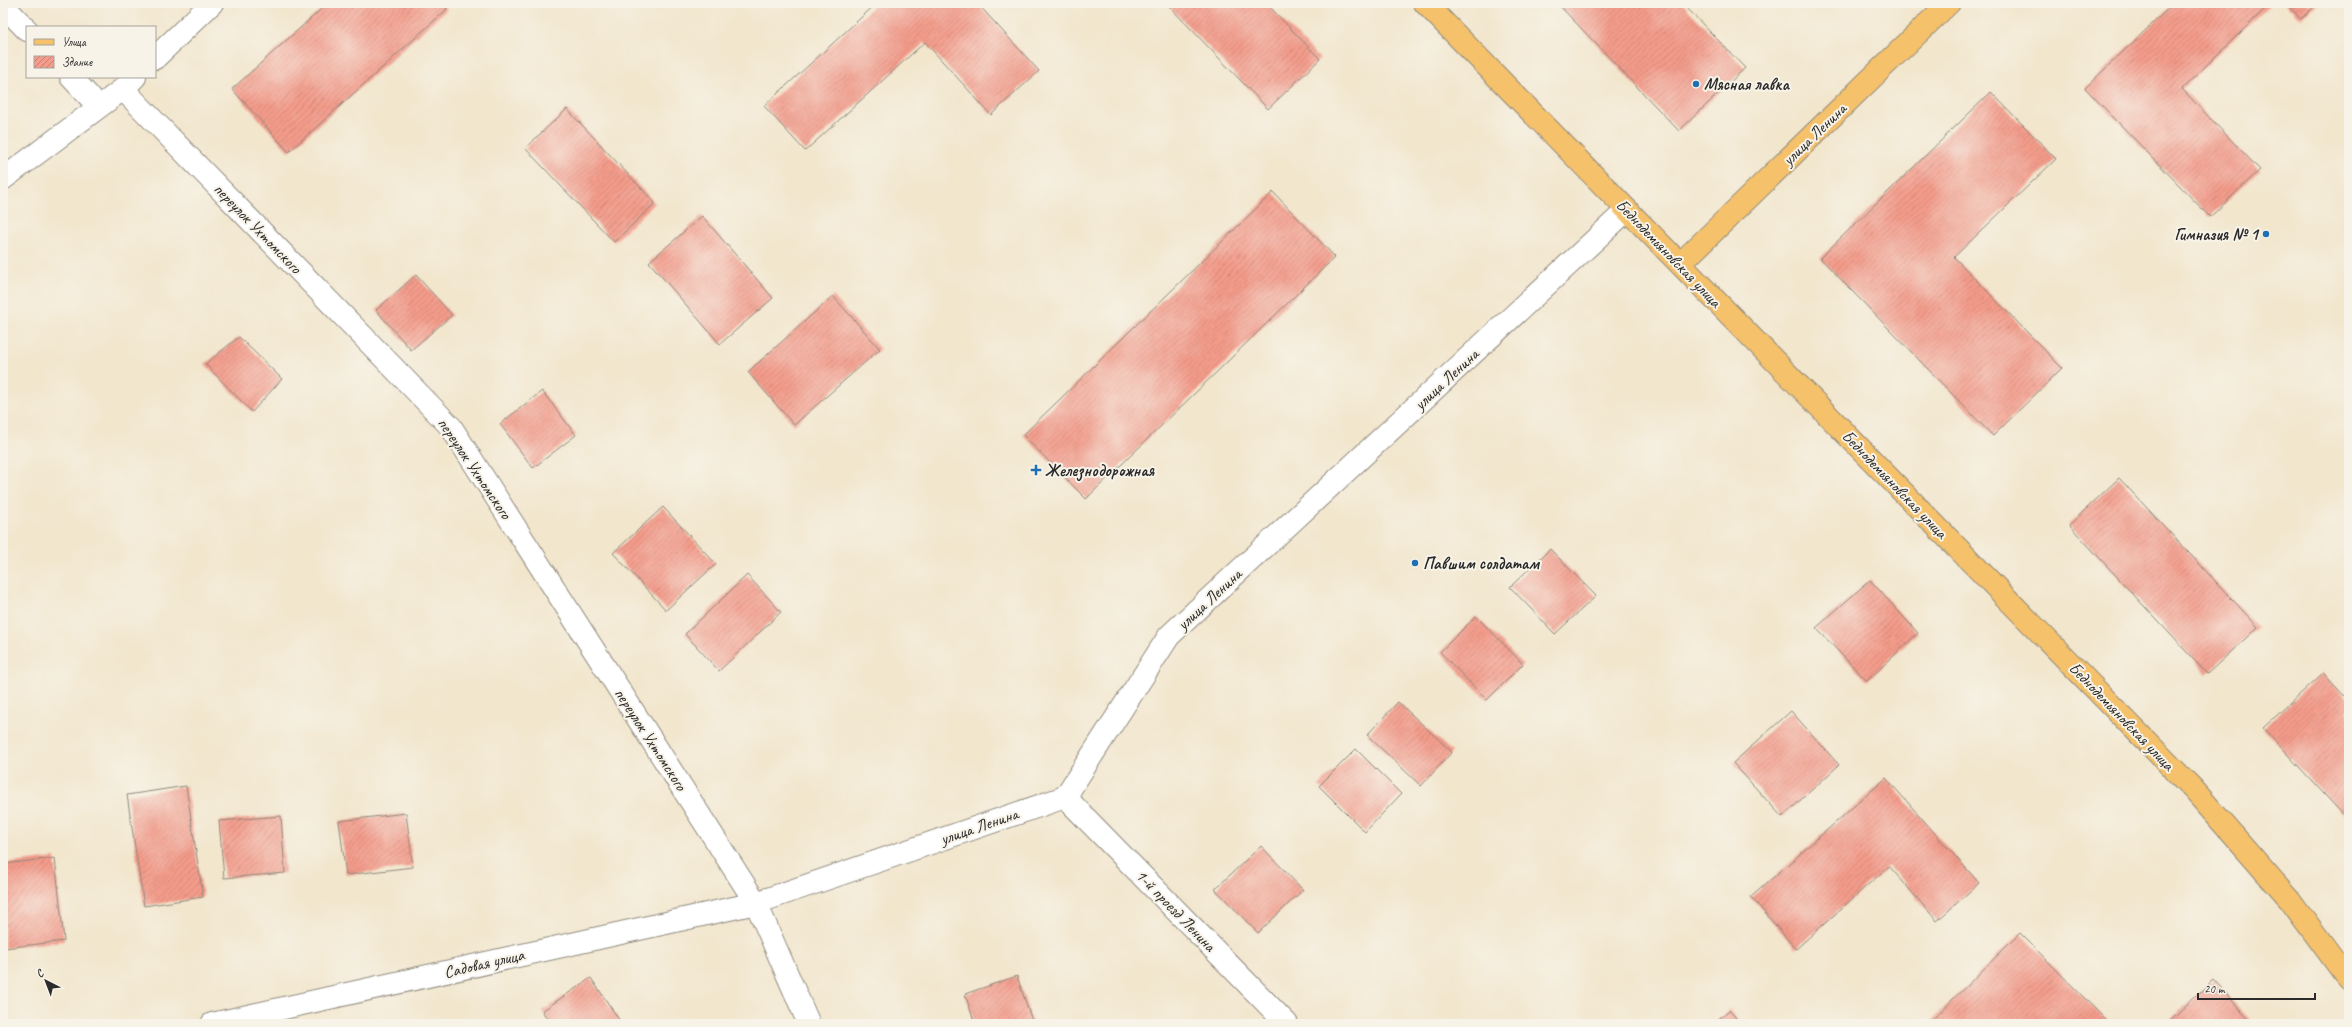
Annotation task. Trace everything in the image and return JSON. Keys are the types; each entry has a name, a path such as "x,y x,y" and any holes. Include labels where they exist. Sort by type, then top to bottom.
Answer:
{"main road":[{"name":"Беднодемьяновская улица","path":"1425,3 2193,789 2290,900 2349,980"},
{"name":"улица Ленина","path":"1680,264 1949,3"}],"street":[{"path":"156,57 212,3"},
{"path":"3,5 26,29"},
{"path":"72,78 99,107"},
{"path":"3,179 129,83"},
{"name":"переулок Ухтомского","path":"129,83 451,427 756,902 809,1024"},
{"name":"улица Ленина","path":"756,902 1065,797 1169,636 1627,210"},
{"name":"1-й проезд Ленина","path":"1065,797 1287,1024"},
{"name":"Садовая улица","path":"212,1024 756,902"}],"building":[{"path":"328,3 441,3 447,9 289,152 232,89"},
{"path":"877,3 977,3 1039,71 991,115 925,42 805,151 764,106"},
{"path":"1166,3 1266,3 1320,59 1268,109"},
{"path":"1557,3 1682,3 1745,68 1679,131"},
{"path":"2174,3 2271,3 2182,89 2260,170 2210,217 2085,88"},
{"path":"2285,3 2318,3 2301,19"},
{"path":"1991,92 2056,159 1954,257 2062,368 1993,436 1820,258"},
{"path":"567,109 655,203 614,242 525,148"},
{"path":"1273,192 1335,257 1086,499 1023,435"},
{"path":"702,216 773,298 720,344 649,262"},
{"path":"416,275 452,315 411,350 376,310"},
{"path":"833,296 880,349 794,425 748,372"},
{"path":"239,337 282,379 252,412 205,364"},
{"path":"542,391 576,435 533,468 500,424"},
{"path":"2119,478 2258,627 2207,674 2069,525"},
{"path":"663,507 716,564 666,610 613,553"},
{"path":"1550,549 1596,596 1555,634 1510,587"},
{"path":"747,575 781,612 719,671 685,634"},
{"path":"1870,580 1918,633 1867,681 1816,628"},
{"path":"1476,616 1523,664 1487,700 1440,652"},
{"path":"2323,673 2349,701 2349,821 2263,728"},
{"path":"1398,702 1452,752 1421,786 1367,735"},
{"path":"1791,711 1839,765 1782,817 1733,763"},
{"path":"1356,749 1401,794 1365,832 1319,786"},
{"path":"1886,778 1979,883 1937,921 1889,866 1796,949 1751,897"},
{"path":"186,786 203,897 144,906 127,795"},
{"path":"406,813 413,867 346,875 339,821"},
{"path":"281,816 285,873 224,878 219,821"},
{"path":"1261,846 1303,890 1258,933 1215,889"},
{"path":"55,858 64,941 4,948 3,864"},
{"path":"2020,933 2110,1024 1928,1024"},
{"path":"1017,976 1033,1024 975,1024 965,994"},
{"path":"591,978 622,1024 551,1024 542,1011"},
{"path":"2213,980 2254,1024 2166,1024"},
{"path":"1729,1010 1741,1024 1713,1024"}],"place":[{"name":"Мясная лавка","path":"1696,84"},
{"name":"Гимназия № 1","path":"2266,234"},
{"name":"Железнодорожная","path":"1036,470"},
{"name":"Павшим солдатам","path":"1415,563"}]}
